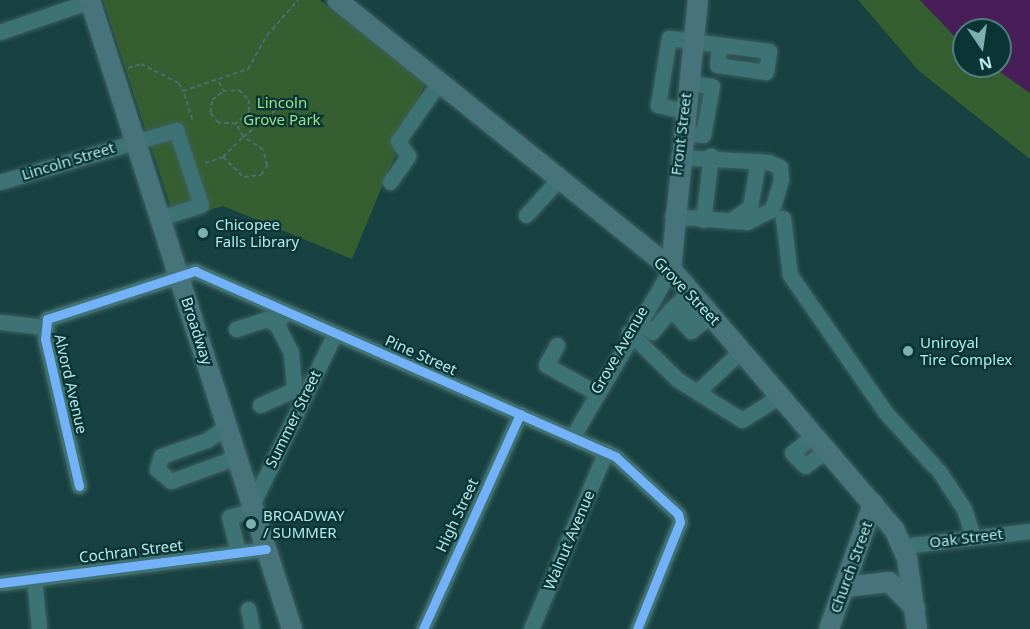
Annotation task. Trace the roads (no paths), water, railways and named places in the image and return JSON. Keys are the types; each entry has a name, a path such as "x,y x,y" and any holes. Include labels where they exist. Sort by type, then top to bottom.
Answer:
{"main road":[{"name":"Grove Street","path":"338,0 671,269 706,319 742,350 873,504 903,546 917,629"},
{"name":"Front Street","path":"671,269 672,216 678,156 698,0"},
{"name":"Broadway","path":"90,1 292,629"},
{"name":"Church Street","path":"829,629 846,587 873,504"},
{"path":"846,587 890,582 915,608"}],"street":[{"path":"0,32 90,1"},
{"path":"684,111 658,105 669,38 719,45"},
{"path":"390,182 408,156 398,141 439,82"},
{"path":"681,132 703,135 712,86 687,83"},
{"name":"Lincoln Street","path":"0,182 176,130 201,205 160,218"},
{"path":"703,220 711,155"},
{"path":"672,216 747,222 777,200 780,167 758,161 711,155 678,156"},
{"path":"730,221 750,207 758,161"},
{"path":"526,216 559,179"},
{"path":"783,218 790,275 886,413 936,469 964,509 973,537"},
{"name":"Grove Avenue","path":"574,434 632,326 671,269"},
{"name":"Pine Street","path":"178,273 195,271 281,319 335,333 520,414 574,434 606,451 644,482 680,522 636,629"},
{"name":"Alvord Avenue","path":"79,486 44,327 55,315 178,273"},
{"path":"643,346 670,309 692,331 706,319"},
{"path":"236,329 267,319 281,319 291,352 299,394 260,405"},
{"path":"1,322 44,327"},
{"path":"632,326 652,332"},
{"path":"632,326 643,346 698,391 742,420 780,396"},
{"name":"Summer Street","path":"253,508 299,394 335,333"},
{"path":"557,345 546,365 595,392"},
{"path":"698,391 742,350"},
{"name":"High Street","path":"423,629 520,414"},
{"path":"227,426 207,440 161,456 157,469 171,481 237,457"},
{"name":"Walnut Avenue","path":"531,629 606,451"},
{"path":"238,552 229,517 253,508"},
{"name":"Oak Street","path":"903,546 1030,531"},
{"name":"Cochran Street","path":"0,582 266,549"},
{"path":"34,579 39,629"},
{"path":"248,609 252,629"}],"place":[{"name":"Chicopee Falls Library","path":"203,233"},
{"name":"Uniroyal Tire Complex","path":"908,351"},
{"name":"BROADWAY / SUMMER","path":"251,524"}],"park label":[{"name":"Lincoln Grove Park","path":"282,110"}]}
